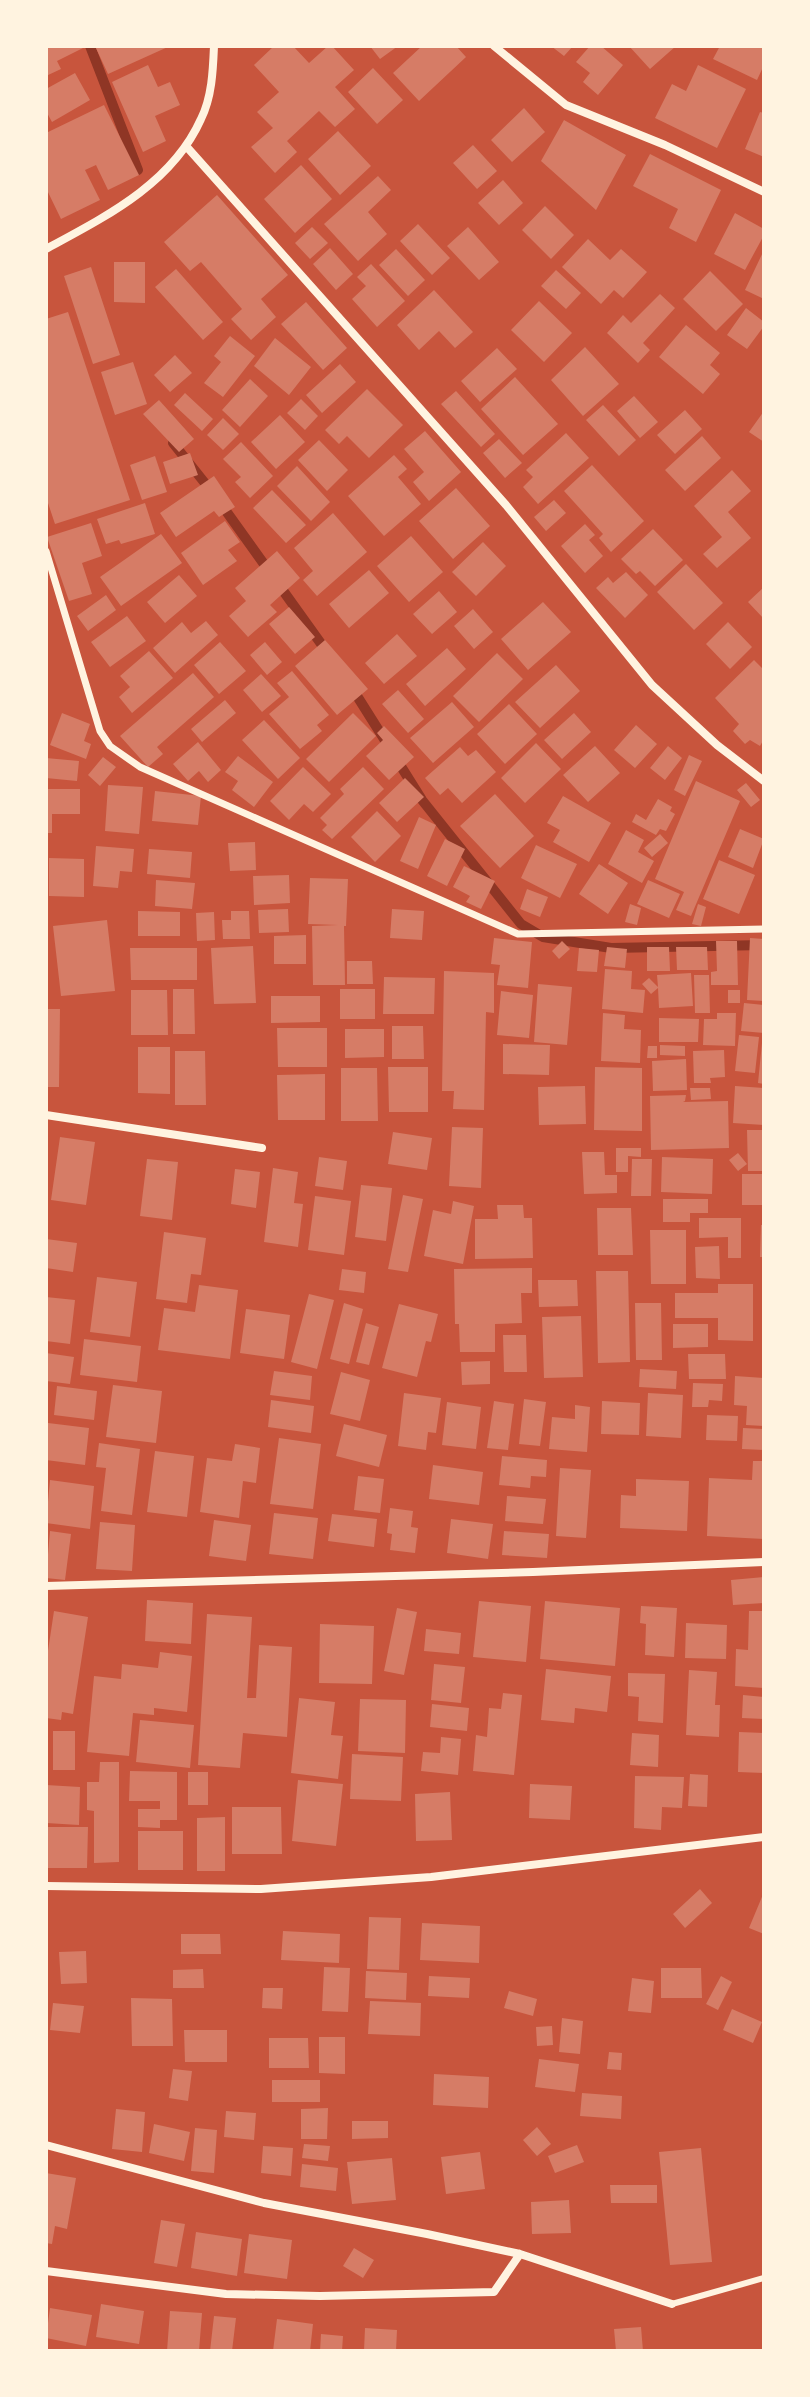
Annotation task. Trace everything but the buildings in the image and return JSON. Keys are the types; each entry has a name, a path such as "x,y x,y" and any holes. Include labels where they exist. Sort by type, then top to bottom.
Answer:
{"street":[{"path":"46,249 99,220 157,180 186,146 202,118 212,81 214,46"},
{"path":"494,46 566,105 665,145 764,192"},
{"path":"186,146 506,505 652,685 717,745 764,781"},
{"path":"46,551 100,731 110,746 140,767 518,934 764,929"},
{"path":"46,1115 262,1148"},
{"path":"46,1586 764,1562"},
{"path":"46,1886 276,1888 431,1877 764,1837"},
{"path":"46,2145 264,2203 520,2254 672,2304"},
{"path":"46,2271 226,2294 320,2296 494,2292 520,2254"}],"lane":[{"path":"672,2304 764,2278"}],"waterway":[{"path":"90,46 138,170"},
{"path":"173,443 216,497 327,652"},
{"path":"352,688 386,742"},
{"path":"397,760 422,800 521,924 543,937 611,948 764,945"}]}
